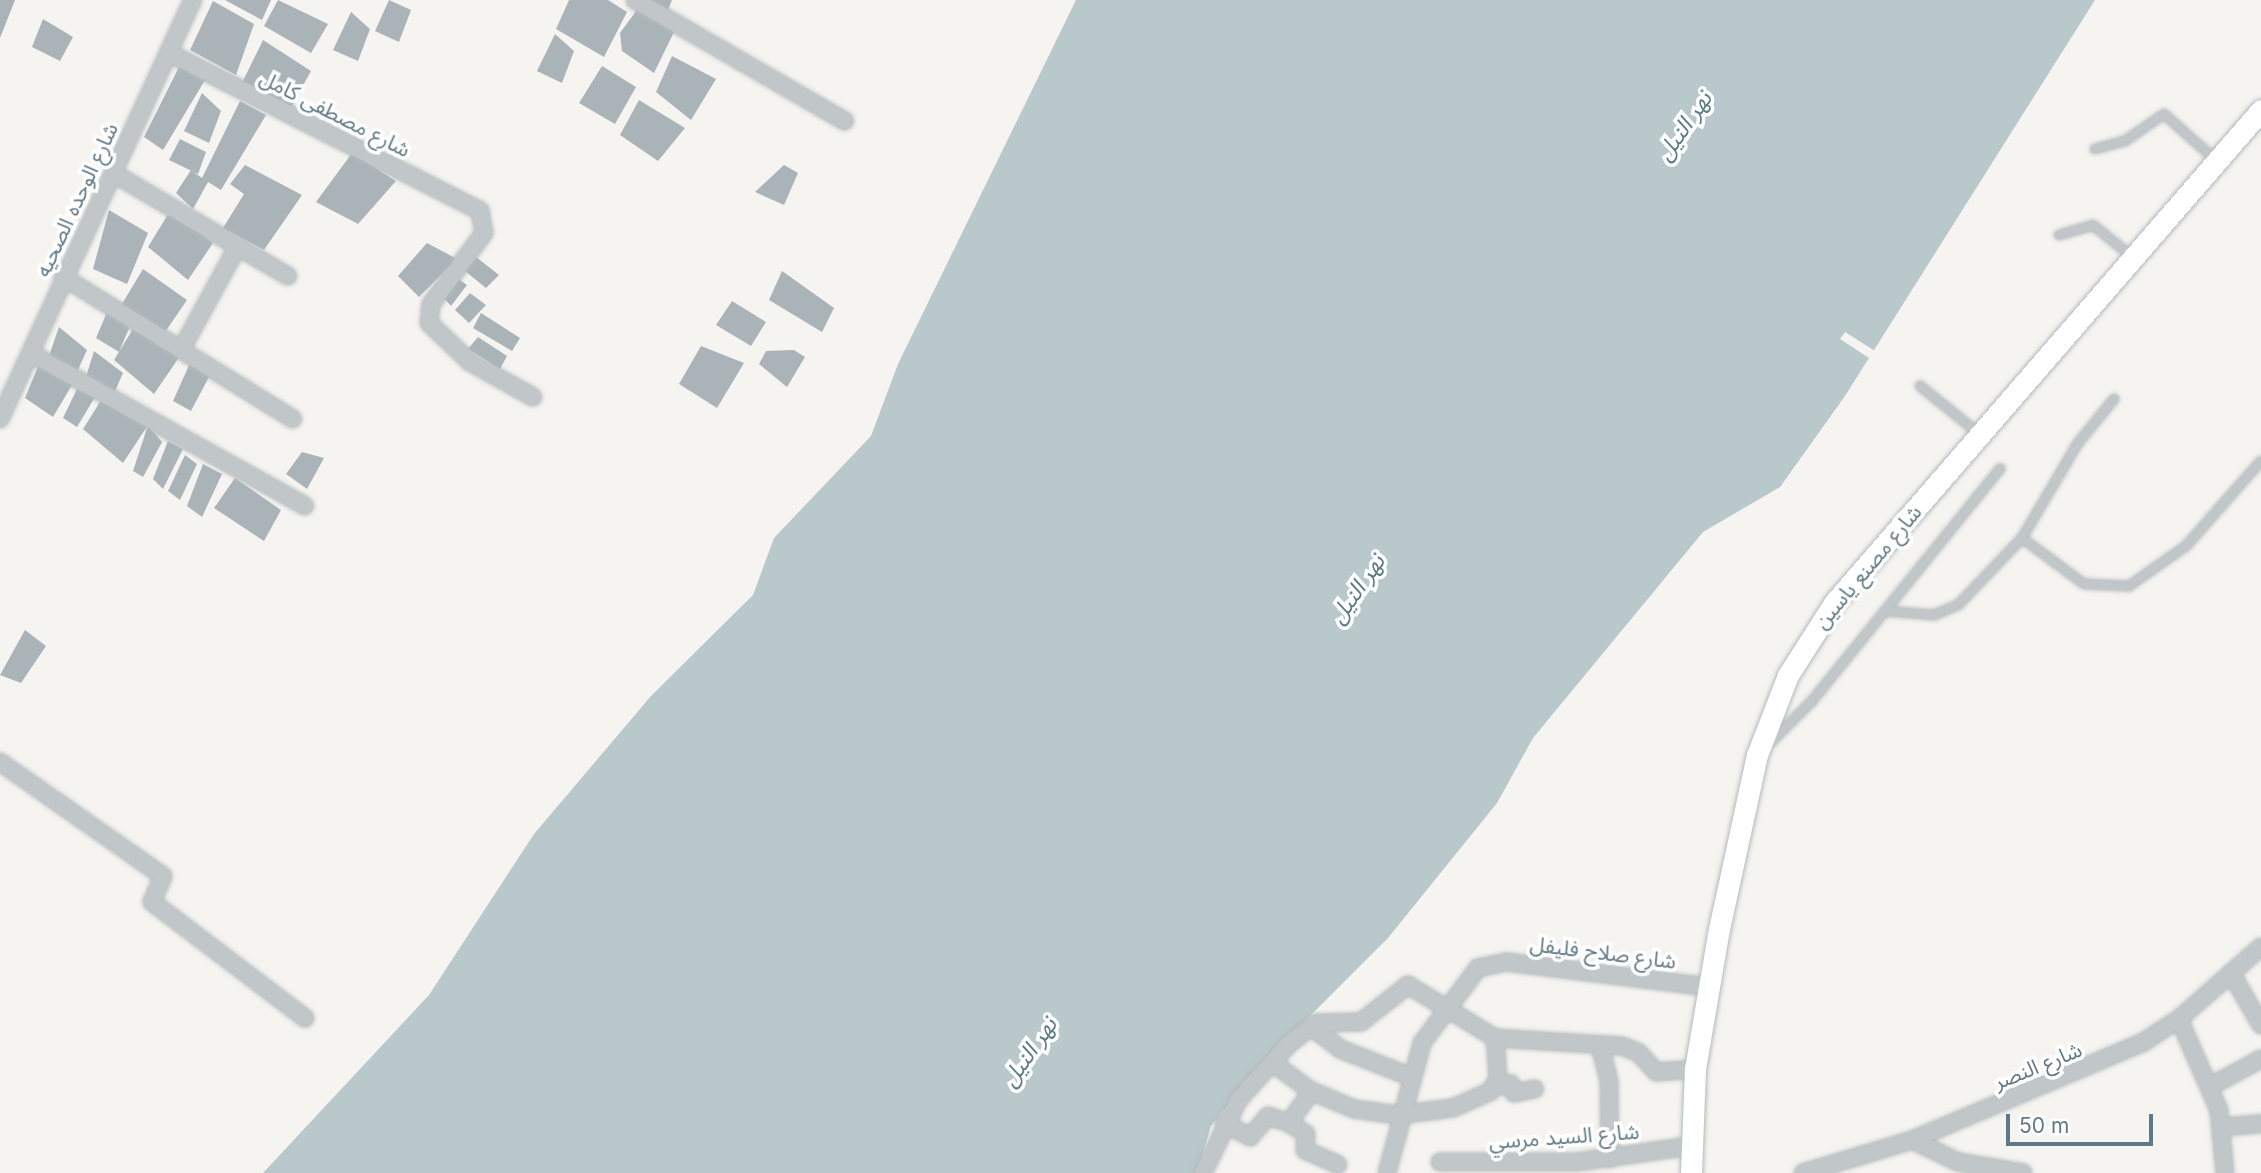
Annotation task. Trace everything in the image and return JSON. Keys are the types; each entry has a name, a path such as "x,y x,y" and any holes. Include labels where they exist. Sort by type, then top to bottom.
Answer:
{"main road":[{"name":"شارع مصنع ياسين","path":"1691,1173 1695,1069 1709,987 1757,755 1809,637 2261,110"}],"street":[{"name":"شارع الوحده الصحيه","path":"0,419 32,354 63,277 171,54 193,0"},
{"path":"635,0 845,121"},
{"name":"شارع مصطفى كامل","path":"171,54 480,211 484,233 431,304 429,323 470,362 533,397"},
{"path":"113,173 288,276"},
{"path":"181,350 238,246"},
{"path":"63,277 293,419"},
{"path":"32,354 305,506"},
{"path":"0,761 163,876 152,902 305,1018"},
{"name":"شارع النصر","path":"1803,1173 1912,1140 2099,1063 2179,1019 2261,947"},
{"name":"شارع صلاح فليفل","path":"1444,1005 1467,977 1492,963 1709,987"},
{"path":"2231,973 2261,1026"},
{"path":"1203,1173 1224,1123 1273,1063 1310,1026 1355,1025 1403,987 1417,986 1495,1038 1631,1048 1656,1072 1695,1069"},
{"path":"1387,1173 1409,1076 1444,1005"},
{"path":"2179,1019 2209,1087 2223,1127 2225,1173"},
{"path":"1310,1026 1363,1061 1409,1076"},
{"path":"1495,1038 1495,1087"},
{"path":"1600,1045 1610,1094 1610,1159"},
{"path":"2209,1087 2261,1059"},
{"path":"1273,1063 1311,1091 1354,1109 1399,1115 1465,1105 1495,1087 1511,1084 1514,1093 1535,1089"},
{"path":"1289,1123 1311,1091"},
{"path":"1224,1123 1250,1137 1268,1116 1289,1123 1306,1134 1305,1150 1338,1165"},
{"path":"2223,1127 2261,1124"},
{"path":"1912,1140 1958,1162 2023,1173"},
{"name":"شارع السيد مرسي","path":"1440,1162 1577,1167 1691,1146"}],"lane":[{"path":"2095,149 2124,141 2164,114 2217,161"},
{"path":"2059,235 2097,226 2133,258"},
{"path":"1920,386 1980,435"},
{"path":"1885,611 1951,611 2022,538 2078,443 2114,399"},
{"path":"2022,538 2084,584 2129,586 2186,546 2261,461"},
{"path":"1757,755 1885,611 2000,469"}],"water":[{"name":"نهر النيل","path":"1076,0 2095,0 1845,396 1780,487 1703,532 1533,738 1497,803 1388,938 1251,1075 1211,1126 1197,1173 263,1173 429,995 534,834 651,696 753,595 774,538 871,436 898,364"}],"pier":[{"path":"1845,332 1875,351 1869,358 1840,339"}],"building":[{"path":"0,0 15,0 0,38"},
{"path":"225,0 271,0 262,20"},
{"path":"278,0 328,24 311,53 264,26"},
{"path":"389,0 411,10 399,42 375,31"},
{"path":"569,0 608,0 627,12 604,57 556,29"},
{"path":"640,0 672,0 665,17"},
{"path":"213,1 254,24 236,75 190,50"},
{"path":"639,7 675,30 654,73 622,51 620,33"},
{"path":"351,12 370,29 358,61 333,50"},
{"path":"43,19 73,37 60,61 32,47"},
{"path":"555,34 574,51 562,83 537,71"},
{"path":"263,40 311,71 288,113 239,89"},
{"path":"672,56 716,79 691,120 656,92"},
{"path":"182,61 208,75 163,150 144,137"},
{"path":"602,66 636,87 615,124 579,103"},
{"path":"202,93 221,111 209,143 184,131"},
{"path":"639,100 685,128 658,161 620,135"},
{"path":"240,101 266,115 221,190 208,182 193,209 176,193 191,170 202,178"},
{"path":"180,139 206,152 198,174 169,160"},
{"path":"352,153 396,181 358,224 316,202"},
{"path":"245,165 302,195 264,250 223,228 244,194 230,184"},
{"path":"784,165 798,173 784,205 755,192"},
{"path":"109,210 148,233 127,284 93,269"},
{"path":"170,211 213,243 188,280 148,247"},
{"path":"427,243 457,259 419,297 398,276"},
{"path":"476,257 499,275 486,288 465,271"},
{"path":"143,269 187,300 161,338 122,304"},
{"path":"782,271 834,308 822,332 769,300"},
{"path":"457,278 467,285 451,306 442,296"},
{"path":"470,293 486,305 469,323 455,310"},
{"path":"732,301 766,322 751,346 716,325"},
{"path":"107,312 130,326 119,352 96,338"},
{"path":"481,313 520,338 512,351 473,328"},
{"path":"136,324 180,356 154,394 114,360"},
{"path":"59,327 87,350 77,372 49,356"},
{"path":"478,337 507,356 500,369 468,349"},
{"path":"701,346 744,363 717,408 679,384"},
{"path":"794,350 805,357 787,387 759,364 766,351"},
{"path":"94,351 123,373 113,396 85,380"},
{"path":"190,363 209,377 191,411 173,401"},
{"path":"39,364 72,385 53,417 25,398"},
{"path":"77,389 95,397 77,427 63,418"},
{"path":"105,394 148,425 123,463 83,429"},
{"path":"148,425 162,442 143,477 133,471"},
{"path":"168,441 183,449 163,489 153,479"},
{"path":"302,452 324,458 307,489 286,474"},
{"path":"185,455 197,464 180,500 168,491"},
{"path":"203,464 222,474 202,517 187,506"},
{"path":"235,478 281,510 264,541 214,508"},
{"path":"25,630 46,646 21,683 0,675"}]}
